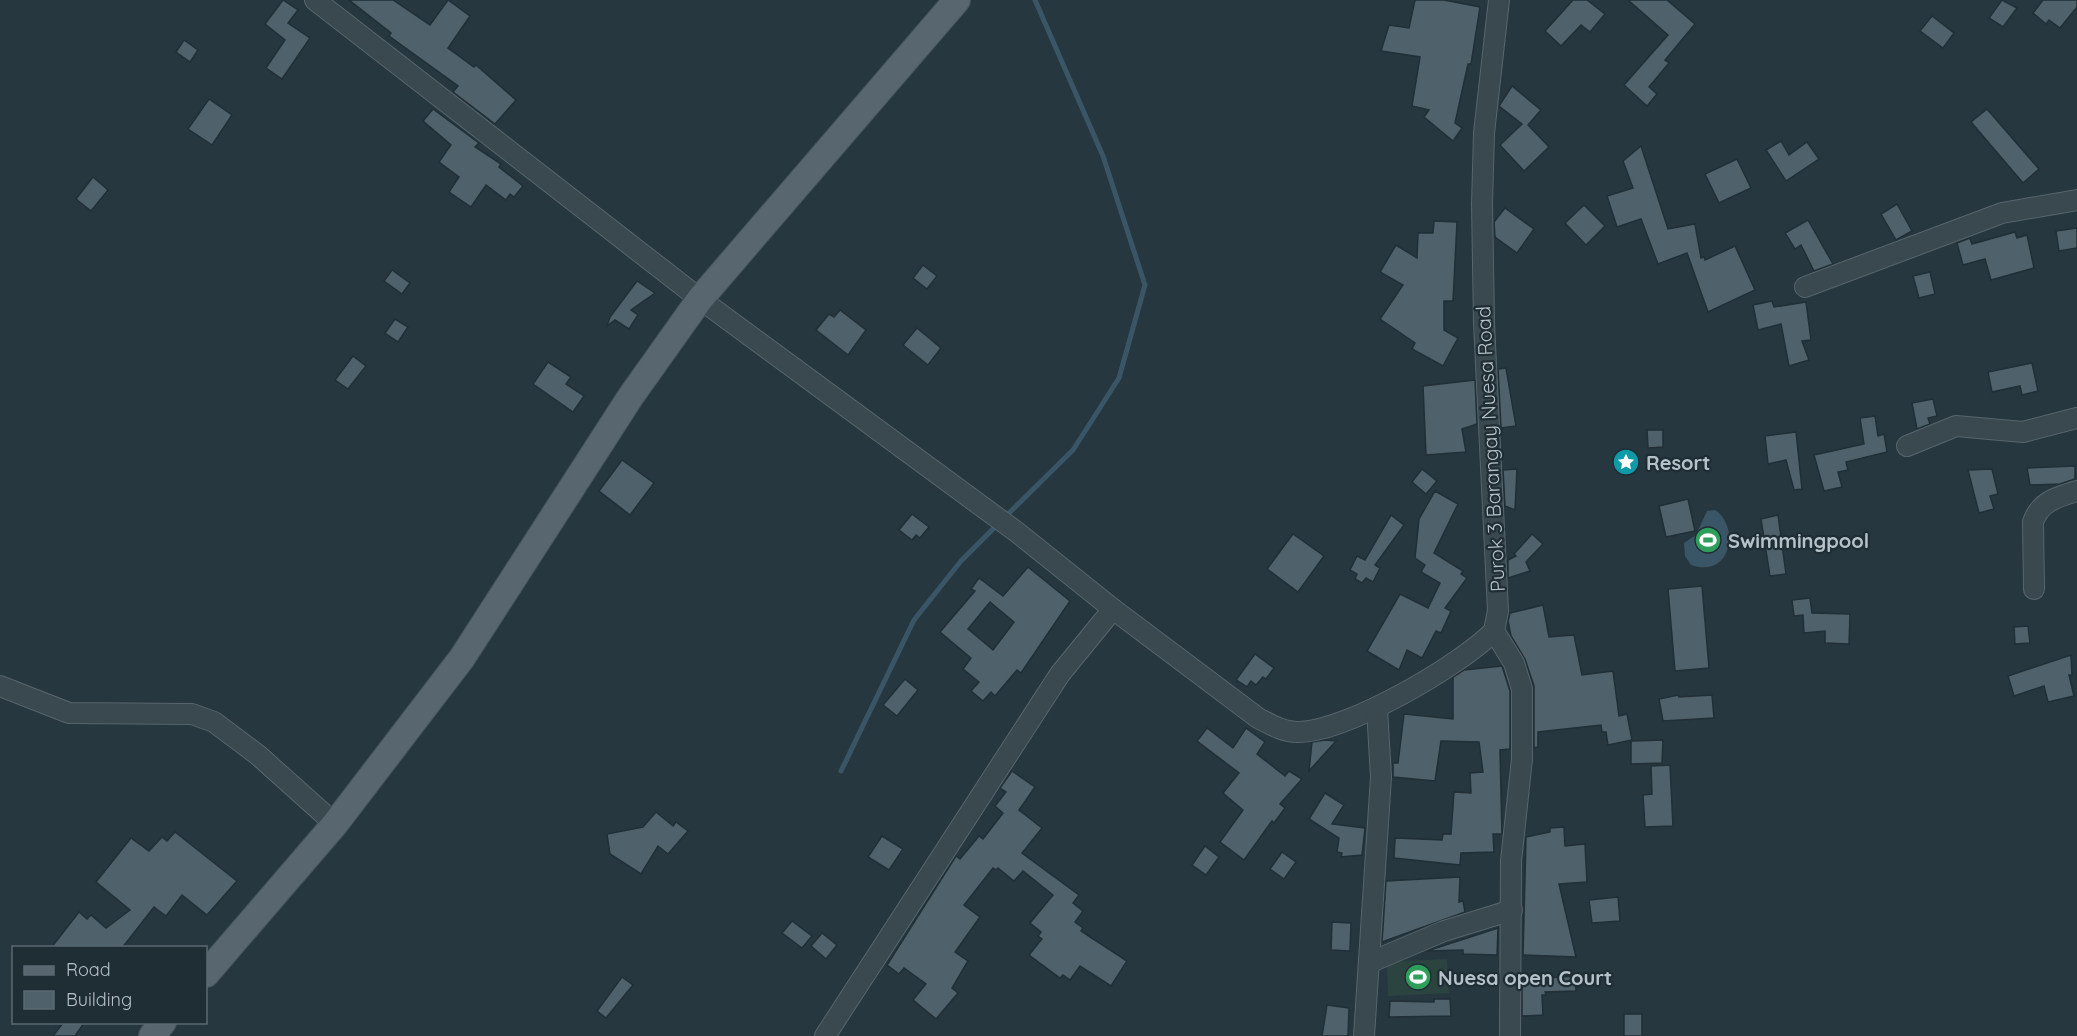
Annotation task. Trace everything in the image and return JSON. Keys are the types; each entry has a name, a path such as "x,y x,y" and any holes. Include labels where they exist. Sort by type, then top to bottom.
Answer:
{"main road":[{"path":"207,973 335,824 462,658 631,396 700,299 957,0"},
{"path":"152,1036 162,1024"}],"street":[{"path":"315,0 700,299 1018,533 1113,609 1258,718 1276,727 1297,732 1330,726 1377,709 1468,652 1494,632 1514,663 1522,689 1522,759 1511,861 1510,1036"},
{"name":"Purok 3 Barangay Nuesa Road","path":"1494,632 1498,611 1484,323 1482,204 1484,134 1499,0"},
{"path":"1805,287 2002,213 2077,200"},
{"path":"1907,446 1956,426 1968,425 1997,432 2023,432 2077,418"},
{"path":"2034,589 2033,522 2036,514 2046,503 2077,491"},
{"path":"825,1036 1060,674 1113,609"},
{"path":"0,686 69,712 192,714 214,722 258,755 335,824"},
{"path":"1364,1036 1371,962 1381,777 1377,709"},
{"path":"1371,962 1444,931 1512,910"}],"green space":[{"name":"Nuesa open Court","path":"1447,959 1449,993 1388,996 1387,962"}],"water":[{"name":"Swimmingpool","path":"1715,510 1728,527 1728,549 1716,565 1705,567 1691,565 1685,556 1684,543 1696,535 1707,511"}],"building":[{"path":"283,0 298,10 288,23 310,38 282,79 266,68 285,40 265,24"},
{"path":"349,0 393,0 430,25 448,0 470,16 448,48 474,67 476,65 516,100 495,124 453,92 458,86 389,36 391,33"},
{"path":"1415,0 1444,0 1480,7 1471,64 1468,64 1455,123 1462,128 1453,141 1424,117 1429,110 1412,106 1420,57 1381,51 1389,25 1409,28"},
{"path":"1573,0 1587,0 1605,14 1590,32 1581,25 1561,46 1545,31"},
{"path":"1628,0 1667,0 1695,24 1665,60 1669,63 1649,87 1657,94 1647,106 1624,85 1668,35"},
{"path":"2002,0 2017,8 2003,27 1989,18"},
{"path":"2043,0 2077,0 2077,7 2060,28 2049,20 2046,24 2033,13"},
{"path":"1932,16 1954,33 1943,48 1920,31"},
{"path":"184,40 198,50 190,62 176,52"},
{"path":"1512,86 1541,110 1528,125 1549,147 1524,171 1500,145 1522,124 1499,106"},
{"path":"209,99 232,115 212,145 188,129"},
{"path":"433,109 479,143 475,147 501,164 499,167 523,186 514,197 510,194 506,200 486,185 471,207 449,192 459,177 439,162 451,145 423,121"},
{"path":"1987,109 2039,169 2023,183 1971,122"},
{"path":"1781,141 1789,155 1807,142 1819,159 1786,181 1766,150"},
{"path":"1641,146 1668,229 1695,224 1701,258 1704,257 1705,260 1735,246 1755,290 1708,312 1687,253 1658,264 1641,219 1617,227 1607,196 1633,188 1623,161"},
{"path":"1737,159 1751,188 1719,203 1705,174"},
{"path":"93,177 108,190 91,211 76,199"},
{"path":"1897,204 1912,231 1896,240 1881,214"},
{"path":"1584,205 1605,226 1586,245 1565,223"},
{"path":"1505,208 1534,229 1517,253 1495,237 1494,222"},
{"path":"1808,220 1833,264 1814,271 1801,245 1795,249 1785,233"},
{"path":"1434,221 1457,222 1453,301 1444,301 1444,330 1458,338 1443,366 1412,349 1415,343 1380,319 1403,285 1380,272 1396,245 1417,258 1418,233 1433,233"},
{"path":"2077,228 2077,248 2059,251 2056,231"},
{"path":"2015,232 2017,238 2027,235 2034,268 1991,280 1985,259 1963,265 1957,243 1970,238 1972,244"},
{"path":"923,265 937,276 927,289 913,278"},
{"path":"392,270 410,283 402,294 384,281"},
{"path":"1930,272 1935,294 1919,298 1913,276"},
{"path":"637,281 655,293 631,310 638,315 629,329 615,320 607,326 610,317"},
{"path":"1772,301 1774,307 1806,302 1811,340 1802,341 1809,360 1789,366 1781,324 1758,330 1753,305"},
{"path":"840,310 866,330 848,355 816,330 829,314 834,317"},
{"path":"395,319 408,327 398,342 385,333"},
{"path":"917,328 941,348 928,365 903,345"},
{"path":"353,356 366,366 348,389 335,380"},
{"path":"548,362 571,377 566,384 584,396 573,412 533,384"},
{"path":"2032,363 2038,391 2022,395 2020,386 1992,392 1988,372"},
{"path":"1506,368 1516,426 1501,428 1498,369"},
{"path":"1475,380 1477,424 1462,429 1466,452 1426,455 1423,386"},
{"path":"1933,399 1937,416 1928,418 1930,424 1917,429 1912,403"},
{"path":"1875,416 1878,436 1884,434 1887,452 1846,462 1848,470 1838,472 1842,487 1824,491 1814,455 1864,444 1860,418"},
{"path":"1647,430 1663,430 1663,447 1648,448"},
{"path":"1796,432 1802,489 1794,490 1786,460 1768,464 1765,436"},
{"path":"622,460 654,483 630,515 599,491"},
{"path":"2075,466 2075,479 2060,484 2030,485 2027,468"},
{"path":"1422,469 1437,481 1426,494 1412,482"},
{"path":"1517,469 1515,510 1505,506 1503,470"},
{"path":"1992,469 1998,494 1990,496 1994,509 1979,513 1968,470"},
{"path":"1435,491 1458,504 1434,553 1463,571 1461,574 1467,578 1445,608 1451,611 1441,633 1436,631 1422,658 1407,650 1399,670 1367,651 1400,594 1428,608 1440,583 1421,572 1425,565 1415,558 1419,519"},
{"path":"1688,499 1695,531 1666,537 1659,506"},
{"path":"912,514 929,527 920,538 916,535 912,540 899,530"},
{"path":"1391,515 1404,525 1375,565 1380,568 1373,582 1366,578 1362,583 1355,579 1357,574 1350,570 1357,556 1365,560"},
{"path":"1778,515 1786,574 1770,576 1761,519"},
{"path":"1293,534 1324,556 1298,592 1267,569"},
{"path":"1532,534 1543,544 1526,562 1530,571 1508,578 1508,560 1516,556 1514,554"},
{"path":"1028,567 1070,601 1021,673 1017,670 995,696 991,692 983,701 971,691 979,682 963,669 971,658 940,632 975,591 971,589 979,578 1003,596","holes":["990,602 1014,622 993,650 968,629"]},
{"path":"1702,586 1709,668 1675,671 1668,589"},
{"path":"1810,598 1812,613 1850,614 1849,644 1825,643 1825,631 1804,633 1803,615 1794,616 1792,600"},
{"path":"1543,605 1549,637 1574,635 1582,675 1613,671 1619,716 1627,714 1632,740 1608,745 1606,732 1602,732 1601,725 1538,732 1538,747 1534,748 1534,686 1525,659 1511,636 1508,621 1510,613"},
{"path":"2028,626 2030,643 2015,644 2014,627"},
{"path":"1255,654 1274,668 1266,679 1263,677 1256,685 1251,681 1247,687 1236,680"},
{"path":"2071,655 2072,675 2069,675 2074,696 2048,702 2044,686 2014,696 2008,676"},
{"path":"1502,666 1510,691 1510,749 1500,750 1502,834 1493,834 1494,852 1461,853 1460,865 1394,858 1395,838 1442,840 1443,834 1451,834 1454,792 1471,793 1470,773 1483,772 1479,742 1441,741 1435,781 1393,777 1393,763 1398,763 1404,714 1453,719 1453,677 1464,670"},
{"path":"905,679 918,690 897,716 883,705"},
{"path":"1678,695 1679,697 1712,695 1714,718 1663,721 1659,699"},
{"path":"1207,728 1233,748 1246,728 1265,742 1257,754 1285,776 1289,771 1302,779 1280,804 1285,808 1274,823 1272,821 1244,860 1220,842 1243,810 1223,793 1239,773 1197,741"},
{"path":"1663,740 1662,763 1631,764 1631,741"},
{"path":"1336,741 1309,771 1312,742"},
{"path":"1670,765 1673,826 1645,827 1643,795 1652,794 1651,766"},
{"path":"1012,771 1035,787 1019,810 1042,828 1022,853 1079,895 1073,903 1083,911 1075,922 1083,928 1081,931 1127,961 1111,986 1080,966 1070,980 1063,975 1060,978 1029,955 1042,939 1038,936 1041,932 1030,923 1053,895 1023,871 1014,881 998,868 996,870 993,868 964,905 980,917 955,952 968,961 952,988 958,993 936,1019 913,1000 926,984 904,968 899,974 887,965 956,856 960,859 979,836 983,839 1003,813 995,806 1006,792 1000,788"},
{"path":"1325,793 1344,805 1332,824 1365,828 1362,855 1341,857 1342,853 1337,852 1339,838 1309,819"},
{"path":"656,812 673,826 676,822 688,831 668,854 658,846 641,874 610,854 607,834 643,827"},
{"path":"1564,827 1565,846 1585,844 1587,882 1559,884 1576,957 1523,955 1526,837 1550,832 1550,828"},
{"path":"175,832 237,881 207,915 182,895 166,916 154,907 124,946 53,946 79,912 87,919 91,915 106,928 130,910 96,882 131,838 149,851 162,837 167,841"},
{"path":"882,836 903,849 889,870 868,857"},
{"path":"1205,846 1219,857 1206,875 1192,865"},
{"path":"1282,852 1296,862 1284,879 1270,869"},
{"path":"1460,877 1459,902 1463,901 1465,912 1382,942 1386,881"},
{"path":"1618,897 1620,921 1592,923 1589,900"},
{"path":"792,921 812,936 802,948 782,933"},
{"path":"1332,922 1351,923 1350,951 1331,950"},
{"path":"1498,928 1497,955 1463,954 1463,950 1427,951"},
{"path":"822,933 837,945 826,959 811,946"},
{"path":"1575,976 1576,991 1545,992 1546,995 1542,995 1543,1015 1522,1016 1522,980"},
{"path":"622,977 633,985 606,1018 597,1011"},
{"path":"1434,999 1450,999 1451,1016 1389,1017 1390,1001 1434,1002"},
{"path":"1327,1005 1349,1008 1348,1036 1322,1036"},
{"path":"1624,1014 1642,1014 1642,1036 1624,1036"},
{"path":"62,1024 83,1024 75,1036 53,1036"}],"waterway":[{"path":"1004,518 1073,450 1119,378 1145,285 1103,156 1035,0"},
{"path":"841,771 914,620 961,561 998,524"}],"place":[{"name":"Resort","path":"1626,462"},
{"name":"Swimmingpool","path":"1708,540"},
{"name":"Nuesa open Court","path":"1418,977"}]}
